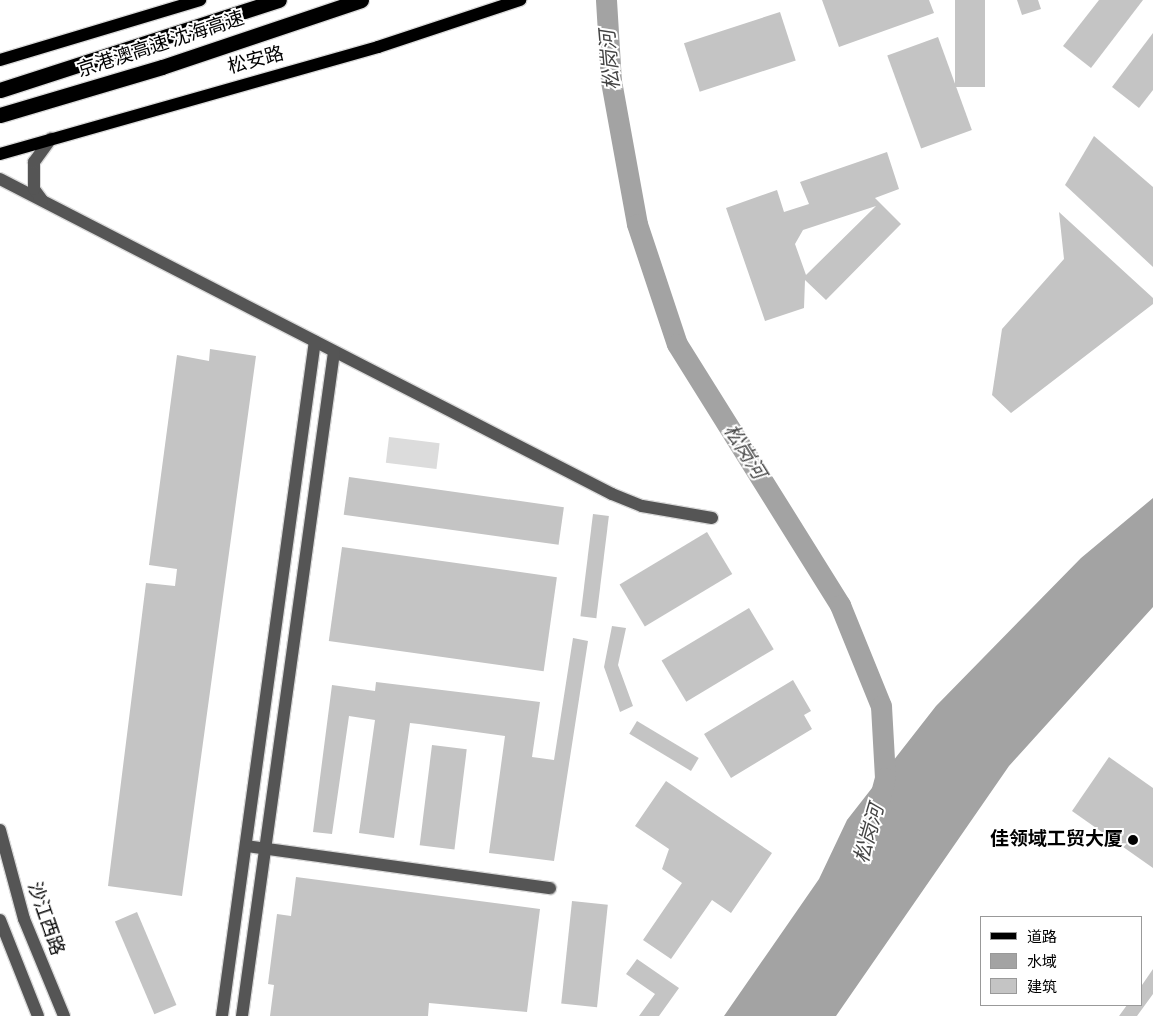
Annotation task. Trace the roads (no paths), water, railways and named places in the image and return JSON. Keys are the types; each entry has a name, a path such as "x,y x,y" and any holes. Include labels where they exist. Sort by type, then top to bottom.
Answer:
{"highway":[{"name":"京港澳高速 沈海高速","path":"0,90 279,0"},
{"name":"京港澳高速 沈海高速","path":"0,115 162,67 361,0"}],"main road":[{"path":"0,60 200,0"},
{"name":"松安路","path":"0,154 378,47 520,0"}],"street":[{"path":"44,202 32,177 34,162 51,140"},
{"path":"0,179 612,494 642,506 712,518"},
{"path":"222,1016 315,341"},
{"path":"242,1016 334,352"},
{"name":"沙江西路","path":"0,830 9,870 41,967 64,1016"},
{"path":"246,846 550,888"},
{"path":"0,920 38,1016"}],"water":[{"path":"1153,498 1153,607 1009,766 836,1016 724,1016 819,879 847,820 936,706 1081,558"}],"waterway":[{"name":"松岗河","path":"606,0 611,81 637,224 677,344 840,605 881,706 885,778 879,800"}],"place":[{"name":"佳领域工贸大厦","path":"1133,840"}]}
